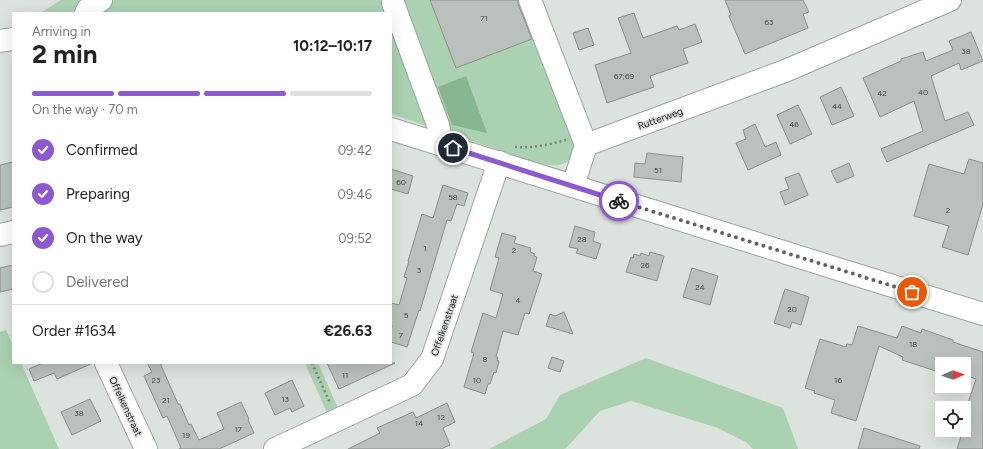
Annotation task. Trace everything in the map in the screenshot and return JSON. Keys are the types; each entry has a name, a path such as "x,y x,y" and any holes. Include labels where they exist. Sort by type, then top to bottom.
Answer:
{"street":[{"path":"86,12 88,9 101,0"},
{"path":"530,0 586,145 573,186"},
{"name":"Rutterweg","path":"586,145 785,72 950,0"},
{"path":"393,3 438,125 442,145"},
{"path":"0,40 12,40"},
{"path":"392,129 442,145 505,155 573,186 983,314"},
{"name":"Offelkenstraat","path":"275,449 412,385 432,359 505,155"},
{"path":"0,235 12,232"},
{"name":"Offelkenstraat","path":"106,364 146,449"}],"path":[{"path":"505,155 525,148 547,145 571,139 586,145"},
{"path":"312,364 338,420"}],"shaded area":[{"path":"61,0 92,0 73,12 42,12"},
{"path":"114,0 527,0 579,136 575,151 569,160 561,165 535,162 392,114 392,12 98,11"},
{"path":"466,76 487,133 452,125 438,87"},
{"path":"6,330 12,343 12,364 21,364 59,449 0,449 0,332"},
{"path":"646,358 783,408 798,449 753,449 746,442 718,428 631,401 600,411 564,449 489,449 546,419 560,395"},
{"path":"305,364 318,364 338,408 327,413"}],"building":[{"path":"430,0 518,0 518,4 532,39 456,68"},
{"path":"725,0 803,0 809,12 803,14 808,28 745,54 729,16 731,15"},
{"path":"634,13 643,38 677,26 679,30 695,24 702,42 683,49 688,63 650,76 654,87 607,103 595,65 631,53 618,18"},
{"path":"588,28 594,45 579,50 573,33"},
{"path":"971,32 983,61 961,70 959,63 931,76 945,121 968,112 974,125 887,162 881,149 923,131 914,101 880,117 863,78 901,61 901,59 923,52 926,61 953,50 949,41"},
{"path":"841,87 854,116 832,125 820,97"},
{"path":"798,105 812,134 790,144 777,115"},
{"path":"755,124 765,147 776,142 781,155 748,170 736,143 746,139 743,130"},
{"path":"647,153 683,157 681,182 634,177 635,163 645,164"},
{"path":"969,159 983,163 983,204 968,255 942,247 949,226 914,216 929,164 964,174"},
{"path":"12,162 12,207 0,210 0,165"},
{"path":"849,163 854,176 837,183 831,171"},
{"path":"392,169 413,176 408,194 392,189"},
{"path":"799,173 808,195 785,205 780,192 789,189 785,178"},
{"path":"443,185 468,193 464,206 457,204 451,221 447,220 420,311 419,310 407,347 392,342 392,303 399,305 407,278 404,277 408,261 422,214 433,218"},
{"path":"575,226 595,232 593,241 601,244 596,259 576,253 578,249 569,247"},
{"path":"502,233 516,237 514,243 531,248 530,252 535,254 534,256 537,257 533,271 542,274 529,314 525,313 518,335 503,331 496,357 499,361 496,373 494,372 485,394 464,387 474,353 471,352 483,313 496,318 503,294 490,290 499,258 495,257"},
{"path":"650,252 664,256 657,281 626,272 631,257 633,258 634,254 640,256 641,253 649,256"},
{"path":"12,265 12,289 0,292 0,268"},
{"path":"692,268 718,276 710,305 683,297"},
{"path":"785,289 809,297 801,325 792,322 790,328 774,323"},
{"path":"564,312 573,334 546,326 550,314 555,316"},
{"path":"858,326 897,338 902,326 921,333 922,329 953,340 953,342 983,352 983,449 957,449 961,437 971,437 971,401 969,401 976,379 971,377 971,357 935,357 935,371 902,360 903,357 879,346 856,421 831,413 835,400 814,393 815,391 805,388 820,339 846,347 847,344 852,345"},
{"path":"552,357 564,361 560,372 548,368"},
{"path":"395,363 339,389 327,364"},
{"path":"41,364 91,364 57,379 54,373 34,381 29,369"},
{"path":"148,364 160,364 178,404 180,404 189,425 191,424 199,440 224,429 217,413 241,402 254,433 219,449 179,449 181,448 167,416 163,418 144,376 152,372"},
{"path":"292,380 304,406 292,412 290,408 275,415 265,393"},
{"path":"90,399 101,421 72,435 61,412"},
{"path":"447,403 455,422 443,428 450,445 441,449 348,449 380,433 377,428 413,412 416,418"},
{"path":"864,428 920,446 919,449 858,449"}],"way so far":[{"path":"619,201 912,292"}],"route":[{"path":"453,148 619,201"}]}
